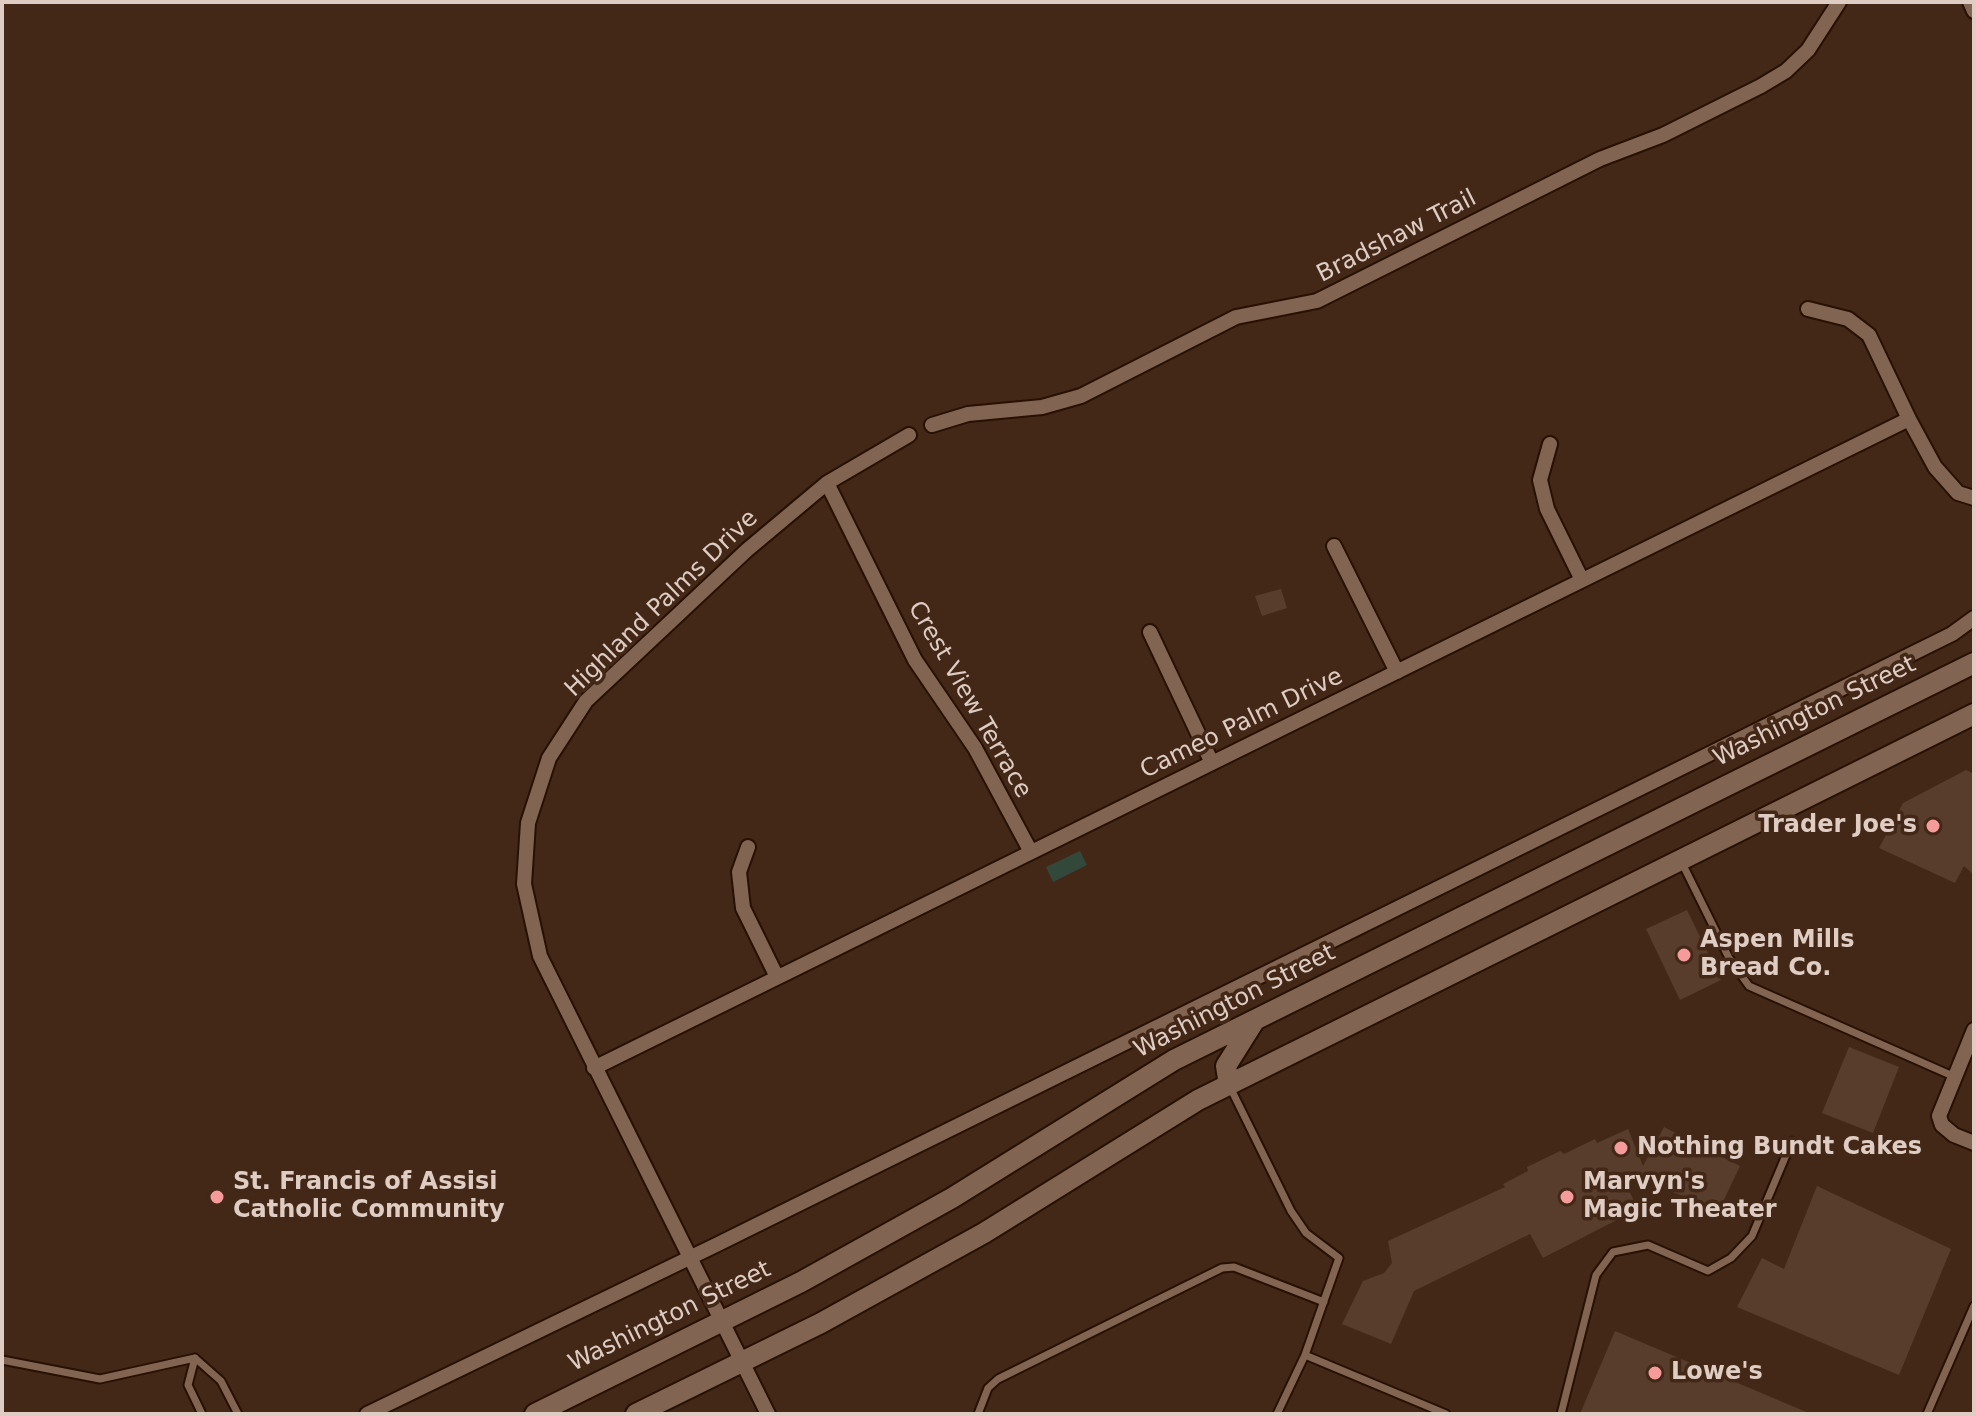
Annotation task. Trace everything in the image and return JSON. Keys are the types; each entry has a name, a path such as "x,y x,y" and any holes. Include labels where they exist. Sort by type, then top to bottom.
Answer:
{"main road":[{"name":"Washington Street","path":"535,1414 801,1282 952,1198 1138,1081 1974,663"},
{"path":"636,1414 737,1353 821,1323 984,1233 1150,1128 1229,1085 1974,714"},
{"path":"1229,1085 1226,1066 1256,1020"}],"street":[{"name":"Bradshaw Trail","path":"932,425 968,414 1042,407 1081,396 1236,317 1317,301 1600,159 1663,135 1761,86 1786,71 1808,50 1839,2"},
{"path":"1970,2 1974,11"},
{"path":"1808,309 1848,319 1869,335 1935,467 1958,493 1974,498"},
{"name":"Cameo Palm Drive","path":"594,1068 1909,419"},
{"name":"Highland Palms Drive","path":"768,1414 540,956 524,884 528,823 549,758 586,701 747,550 827,483 909,435"},
{"path":"1550,444 1540,480 1547,509 1582,580"},
{"name":"Crest View Terrace","path":"827,483 915,660 975,748 1031,852"},
{"path":"1334,546 1397,672"},
{"path":"367,1414 690,1258 1952,634 1974,618"},
{"path":"1150,632 1212,763"},
{"path":"748,847 739,872 743,908 777,977"},
{"path":"1974,1030 1939,1116 1942,1125 1954,1135 1974,1143"}],"lane":[{"path":"1680,859 1729,958 1749,986 1955,1077"},
{"path":"1229,1085 1291,1211 1306,1233 1339,1258 1305,1355 1277,1414"},
{"path":"1561,1414 1596,1275 1613,1252 1648,1245 1708,1271 1731,1258 1752,1236 1792,1141"},
{"path":"978,1414 988,1388 998,1379 1222,1268 1234,1267 1324,1302"},
{"path":"1927,1414 1974,1306"},
{"path":"1305,1355 1446,1414"},
{"path":"2,1360 100,1379 195,1358"},
{"path":"195,1358 188,1385 202,1414"},
{"path":"195,1358 221,1381 238,1414"}],"green space":[{"path":"1080,851 1087,865 1053,882 1046,867"}],"building":[{"path":"1281,589 1287,608 1262,616 1255,596"},
{"name":"Trader Joe's","path":"1966,770 1974,774 1974,875 1964,866 1955,883 1879,848 1903,803"},
{"name":"Aspen Mills Bread Co.","path":"1687,910 1721,980 1680,1000 1646,929"},
{"path":"1849,1047 1899,1067 1873,1133 1822,1113"},
{"path":"1664,1127 1740,1166 1719,1210 1620,1172 1638,1209 1543,1258 1530,1234 1414,1291 1391,1344 1342,1324 1363,1281 1384,1273 1392,1263 1388,1241 1505,1187 1503,1184 1528,1171 1527,1167 1560,1151 1564,1154 1595,1139 1597,1143 1628,1129 1643,1166"},
{"path":"1817,1186 1951,1249 1899,1375 1737,1307 1762,1258 1784,1269"},
{"name":"Lowe's","path":"1615,1331 1811,1414 1580,1414"}],"place":[{"name":"Trader Joe's","path":"1933,826"},
{"name":"Aspen Mills Bread Co.","path":"1684,955"},
{"name":"Nothing Bundt Cakes","path":"1621,1148"},
{"name":"St. Francis of Assisi Catholic Community","path":"217,1197"},
{"name":"Marvyn's Magic Theater","path":"1567,1197"},
{"name":"Lowe's","path":"1655,1373"}]}
